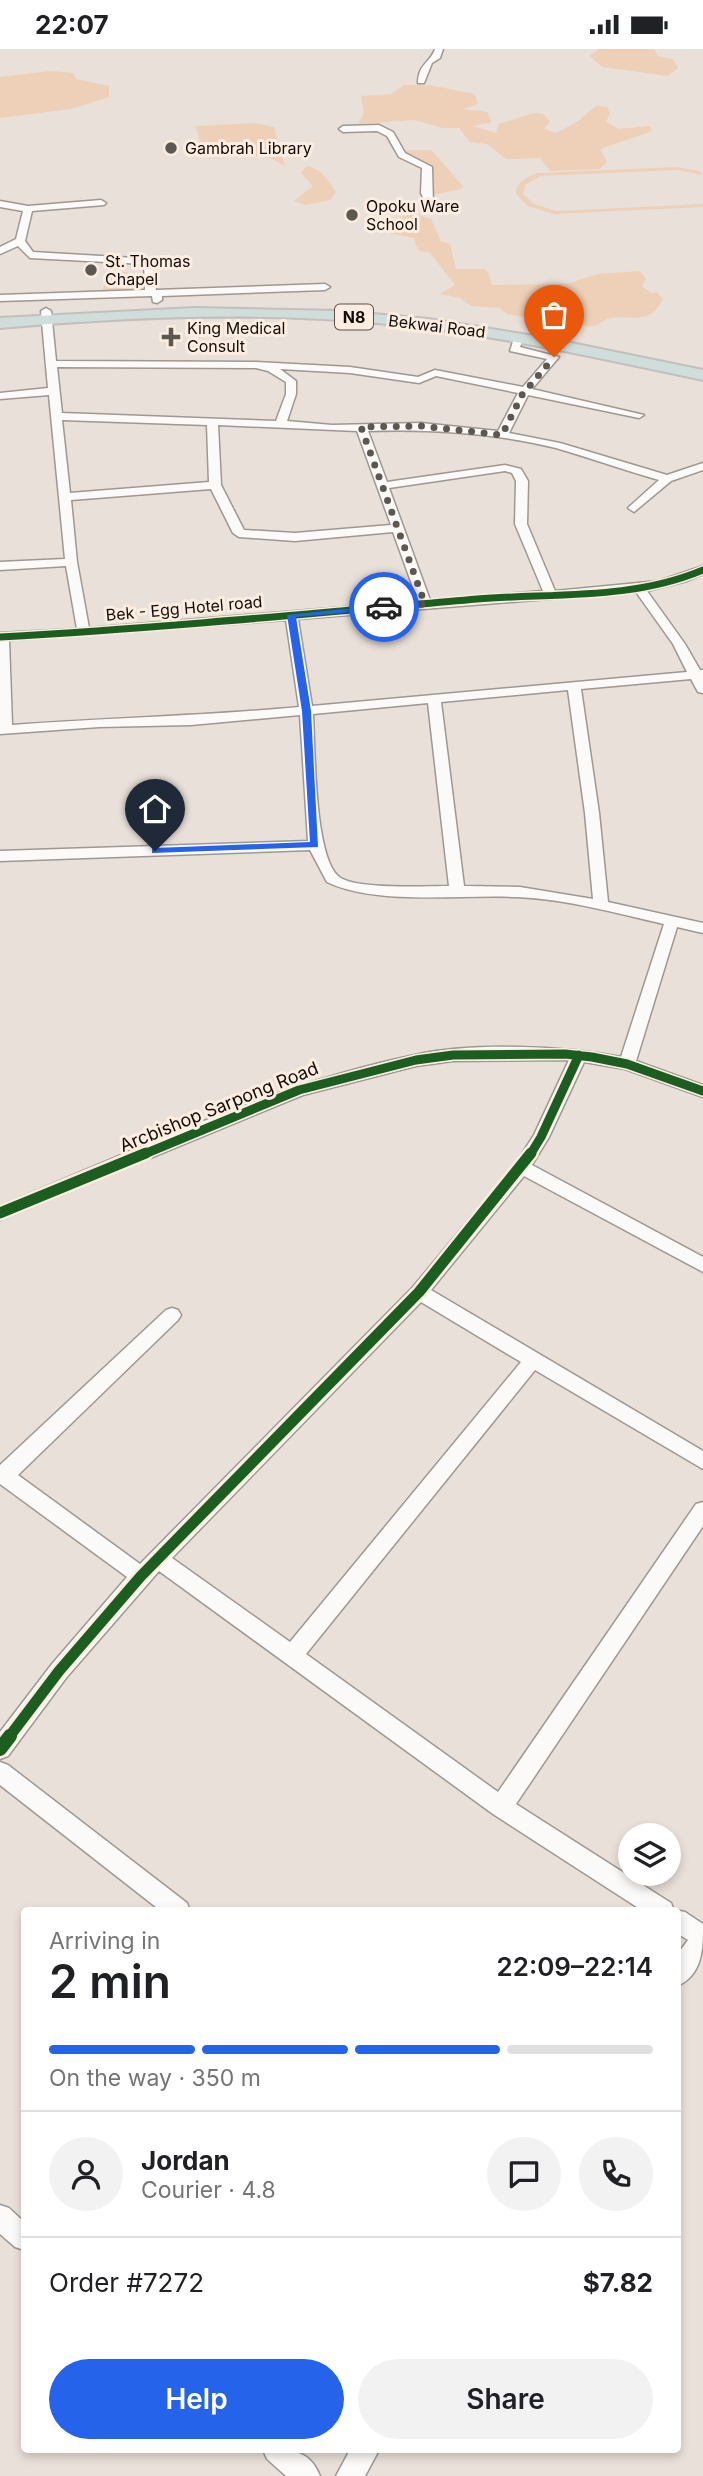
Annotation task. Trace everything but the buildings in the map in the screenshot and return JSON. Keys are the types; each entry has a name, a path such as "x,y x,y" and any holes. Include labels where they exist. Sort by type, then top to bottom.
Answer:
{"highway":[{"name":"Bekwai Road","path":"0,323 132,299 270,303 402,311 563,336 703,364"},
{"name":"Bekwai Road","path":"0,314 269,312 388,319 520,338 703,375"}],"street":[{"path":"421,81 428,62 437,56 439,49"},
{"path":"343,129 372,127 390,134 399,145 402,155 427,167 426,193 429,204"},
{"path":"0,204 28,209 101,203"},
{"path":"28,209 20,241 26,252 35,256 145,259 150,265 150,291 157,298 325,287"},
{"path":"0,251 20,241"},
{"path":"0,298 132,299 143,278 150,274"},
{"path":"46,315 71,562 84,633"},
{"path":"502,435 522,395 529,390 554,357 514,349 520,338"},
{"path":"50,364 256,365 350,370 419,380 435,373 529,390 639,415"},
{"path":"256,365 272,369 290,381 291,394 280,424"},
{"path":"0,396 53,391"},
{"path":"57,416 280,424 309,428 421,426 502,435 556,445 667,479"},
{"path":"212,422 215,485 239,533 250,536 298,535 399,528"},
{"path":"361,427 425,604"},
{"path":"634,508 667,479 703,466"},
{"path":"382,487 505,468 517,471 522,481 521,524 550,593"},
{"path":"66,497 215,485"},
{"path":"0,566 71,562"},
{"name":"Bek - Egg Hotel road","path":"2,637 84,633 550,593 640,589 703,570"},
{"path":"640,589 700,674 703,689"},
{"path":"291,615 306,711 315,845 332,879 347,886 373,890 520,892 601,905 703,928"},
{"path":"2,637 3,730 99,723 183,721 700,674"},
{"path":"574,685 592,813 601,905"},
{"path":"434,698 457,890"},
{"path":"0,856 315,845"},
{"path":"627,1064 672,921"},
{"path":"0,1749 59,1671 157,1558 419,1292 522,1167 541,1137 579,1055"},
{"name":"Arcbishop Sarpong Road","path":"0,1213 320,1083 434,1057 579,1055 627,1064 703,1091"},
{"path":"522,1167 703,1265"},
{"path":"419,1292 703,1461"},
{"path":"141,1576 2,1475 172,1315"},
{"path":"292,1655 533,1361"},
{"path":"501,1807 703,1510"},
{"path":"157,1558 501,1807 657,1907"},
{"path":"0,1772 174,1907"},
{"path":"681,1923 703,1938 681,1969"},
{"path":"0,2217 21,2235"},
{"path":"280,2453 307,2476"},
{"path":"349,2476 364,2453"}],"shaded area":[{"path":"599,49 654,49 658,56 673,59 678,68 668,76 602,67 590,56"},
{"path":"51,71 74,73 76,79 109,86 109,97 71,109 0,118 0,77"},
{"path":"404,85 429,85 475,94 478,104 463,109 487,112 492,122 473,126 496,133 499,124 534,113 544,114 550,122 544,129 556,133 577,122 596,106 607,107 610,113 606,122 619,129 650,126 652,131 600,149 607,162 600,169 550,171 540,158 506,159 487,144 470,142 459,128 443,128 414,120 358,124 364,113 361,96 391,94"},
{"path":"256,123 274,127 285,166 270,158 202,150 196,126"},
{"path":"406,150 431,150 463,186 461,189 434,195 428,189 431,168 414,156 404,153"},
{"path":"307,166 321,173 336,192 330,200 306,205 294,201 313,186 301,173"},
{"path":"677,167 699,171 703,175 677,170 541,176 525,185 523,194 534,204 556,211 703,204 703,207 554,214 528,206 516,194 520,183 538,173"},
{"path":"415,214 431,219 441,241 450,244 456,269 484,269 488,272 492,285 567,284 598,274 640,271 646,279 642,286 651,293 658,293 663,299 657,308 645,316 610,318 591,327 579,323 566,312 571,300 560,303 542,299 539,311 530,318 507,314 499,308 471,306 460,298 440,294 455,285 430,253 420,251 414,238 389,233 401,223 395,222 395,218"},
{"path":"109,272 126,272 136,279 134,289 102,291"}],"cycle path":[{"path":"0,637 189,625 504,597 607,592 660,585 703,570"},
{"path":"0,1213 299,1090 416,1060 453,1055 565,1054 627,1064 703,1091"},
{"path":"0,1749 59,1671 141,1576 419,1292 522,1167 541,1137 579,1055"}],"way so far":[{"path":"384,607 425,604 361,427 421,426 502,435 522,395 529,390 554,357"}],"place":[{"name":"Gambrah Library","path":"171,148"},
{"name":"Opoku Ware School","path":"352,215"},
{"name":"St. Thomas Chapel","path":"91,270"},
{"name":"King Medical Consult","path":"171,337"}],"route":[{"path":"155,851 315,845 306,711 291,615 384,607"}]}
